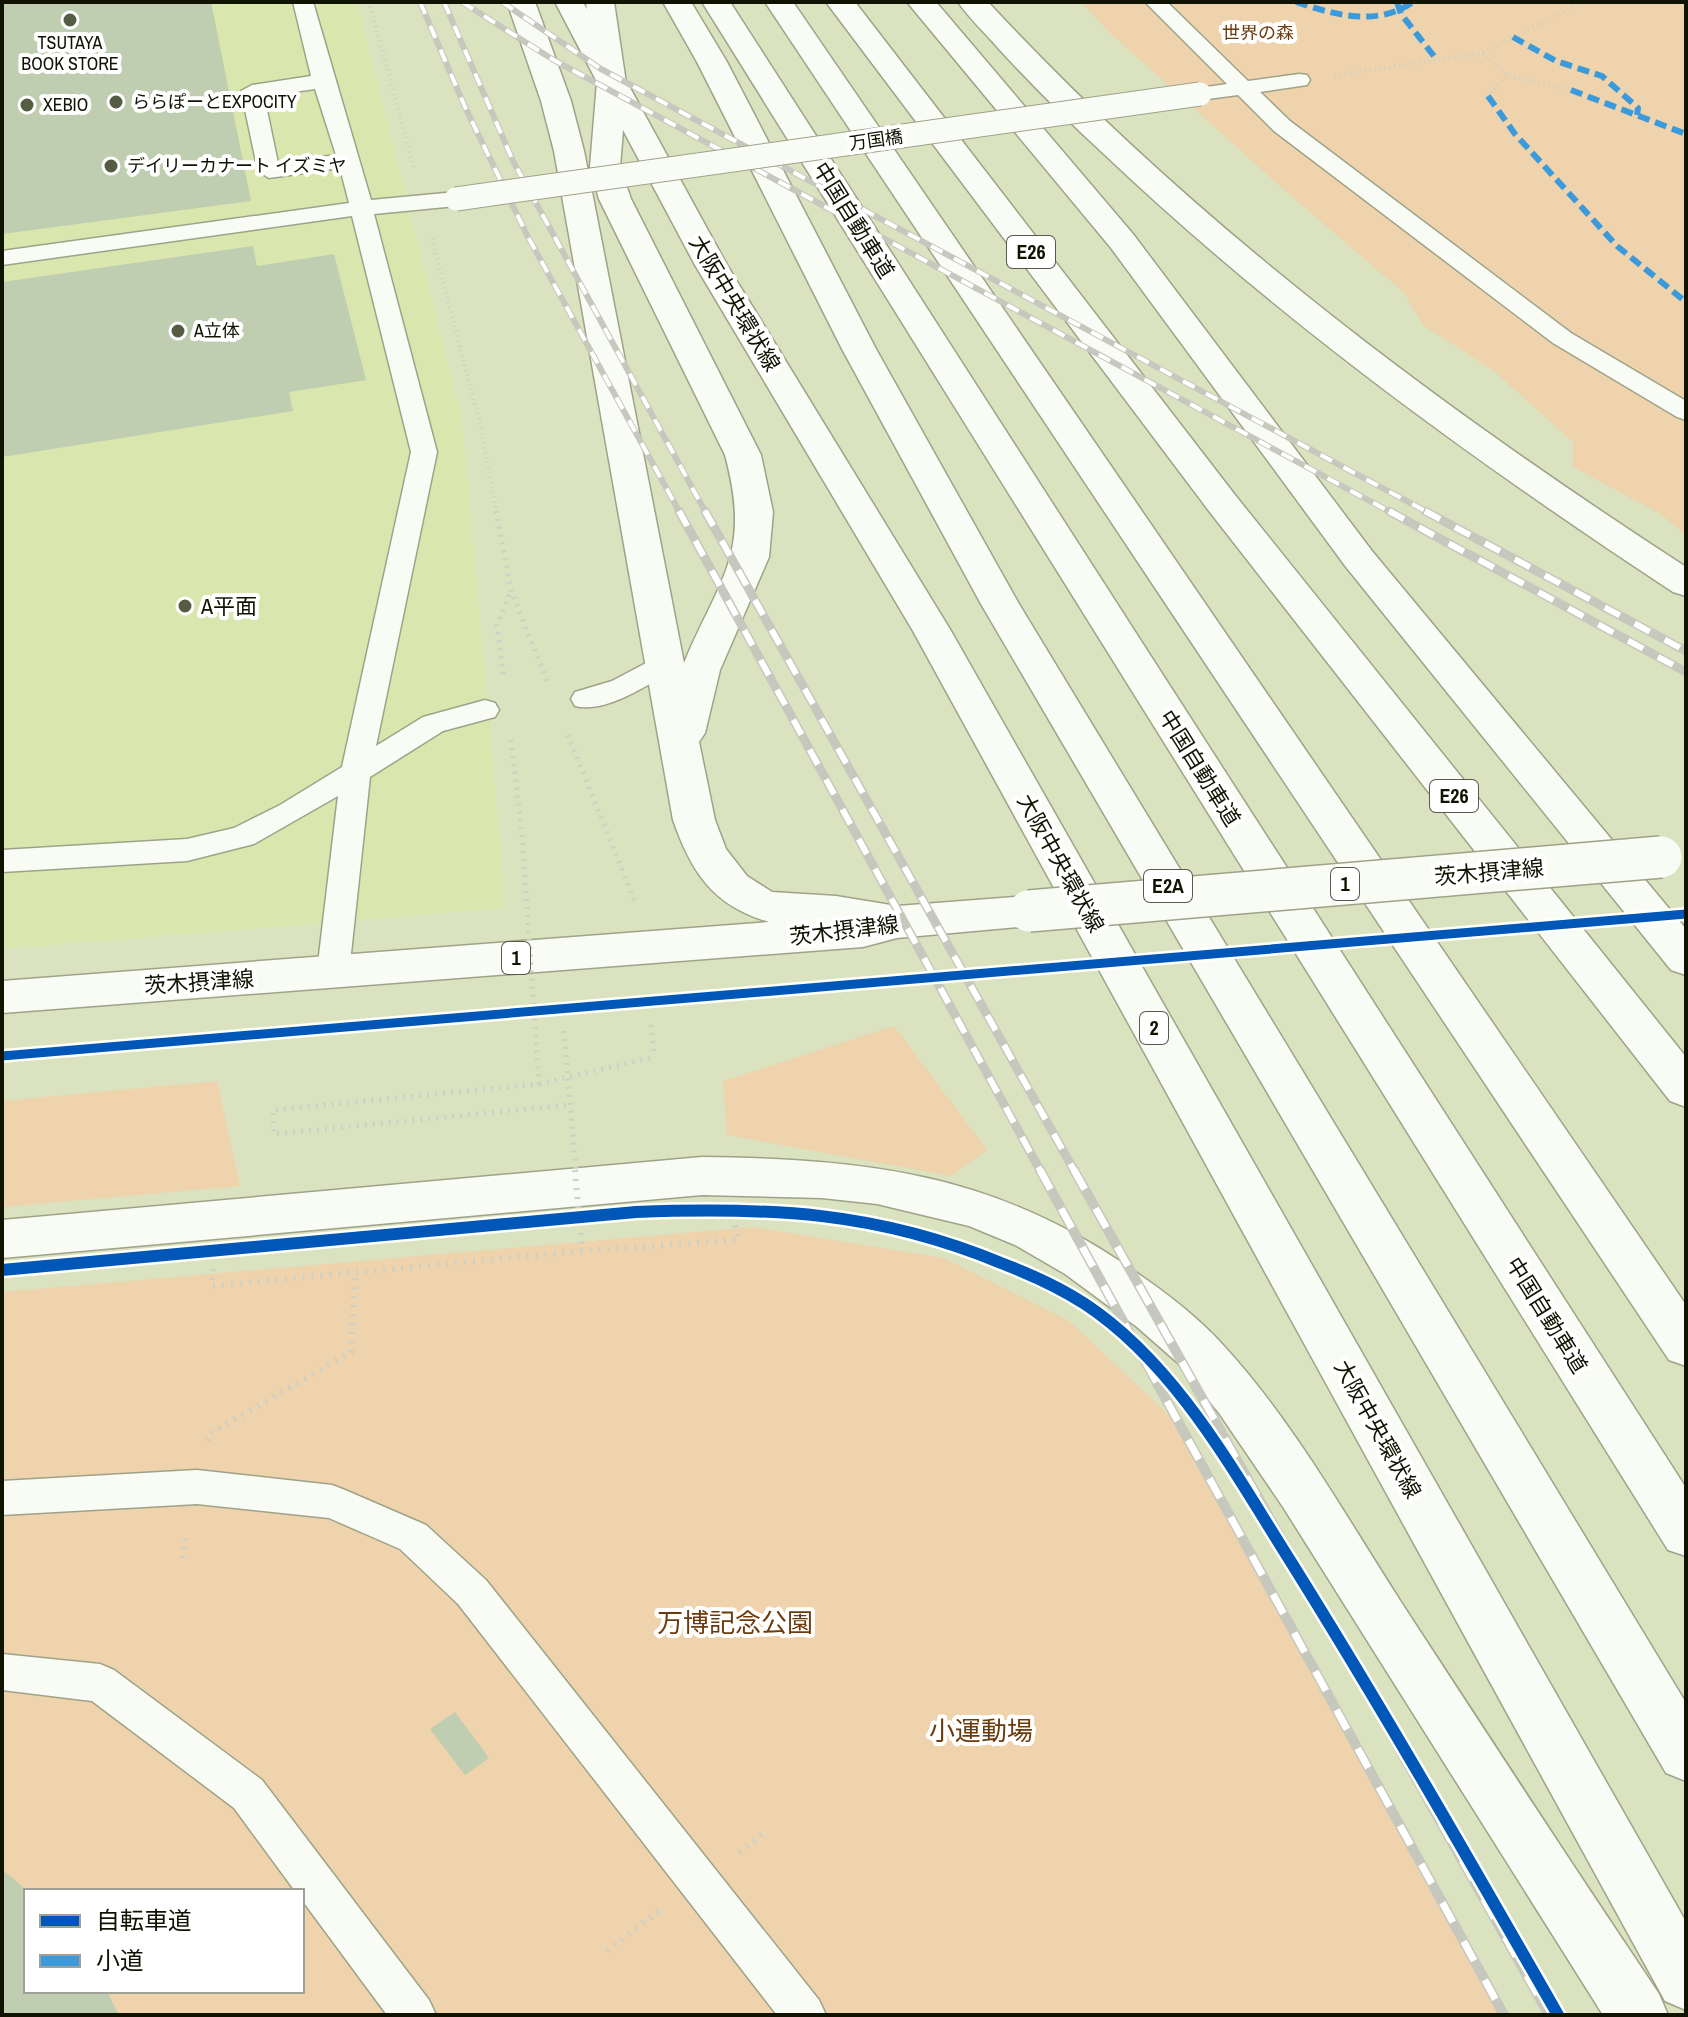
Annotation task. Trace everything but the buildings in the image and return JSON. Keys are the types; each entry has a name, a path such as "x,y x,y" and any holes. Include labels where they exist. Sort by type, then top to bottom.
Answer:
{"main road":[{"path":"521,2 556,101 569,151 694,820 704,852 723,877 744,896 771,908 837,911 897,922"},
{"name":"大阪中央環状線","path":"569,2 711,265 932,631 1686,1980"},
{"path":"600,2 611,83 605,167 615,199 743,455 752,483 756,513 747,573 694,688 682,752"},
{"name":"E2A","path":"677,2 712,62 859,349 1000,604 1686,1754"},
{"name":"中国自動車道","path":"716,2 1686,1533"},
{"path":"779,2 1686,1345"},
{"name":"E26","path":"840,2 1222,503 1686,1089"},
{"path":"921,2 1068,174 1367,570 1686,959"},
{"path":"972,2 1014,50 1095,131 1159,192 1245,265 1360,354 1632,549 1686,584"},
{"name":"茨木摂津線","path":"2,997 863,931 897,922 1674,857"},
{"path":"2,1239 702,1176 856,1180 929,1194 998,1215 1039,1235 1109,1278 1163,1320 1211,1365 1276,1452 1638,2015"}],"lane":[{"path":"303,2 323,81 362,208 424,452 356,771 333,972"},
{"path":"1155,2 1282,126 1562,338 1686,412"},
{"name":"万国橋","path":"2,258 362,208 456,199 1299,80"},
{"path":"323,81 252,91 269,171 349,160"},
{"path":"1632,549 1686,575"},
{"path":"585,699 622,688 665,662"},
{"path":"2,861 187,850 243,836 291,812 433,724 485,710"},
{"path":"2,1498 197,1487 332,1502 413,1537 472,1592 804,2015"},
{"path":"2,1672 100,1683 248,1794 414,2015"}],"path":[{"path":"369,2 479,420 511,590 550,689"},
{"path":"1299,80 1483,53 1582,2"},
{"path":"1483,53 1507,75 1571,90"},
{"path":"1488,96 1507,75"},
{"path":"567,732 635,902"},
{"path":"522,835 539,1084"},
{"path":"516,1012 547,1009"},
{"path":"568,1105 274,1134 273,1110 539,1084 654,1057 651,1025"},
{"path":"564,1031 582,1251"},
{"path":"213,1262 212,1286 582,1251 738,1240"},
{"path":"197,1487 209,1434 351,1352 355,1272"}],"shaded area":[{"path":"2,2 357,2 462,418 506,908 2,949"}],"green space":[{"name":"世界の森","path":"1081,2 1686,2 1686,536 1662,515 1573,467 1573,442 1495,372 1423,325 1404,293 1282,188 1109,32"},
{"path":"894,1026 987,1150 951,1176 727,1135 723,1081"},
{"path":"217,1081 240,1186 2,1207 2,1101"},
{"name":"万博記念公園","path":"752,1227 944,1258 1069,1321 1172,1418 1507,2015 2,2015 2,1292"}],"railway":[{"path":"420,2 465,107 528,237 680,513"},
{"path":"444,2 513,161 706,513"},
{"path":"462,2 552,59 1392,513"},
{"path":"502,2 601,69 1429,513"},
{"path":"679,511 1041,1172"},
{"path":"705,511 1075,1172"},
{"path":"1389,511 1686,672"},
{"path":"1425,511 1686,651"},
{"path":"1040,1170 1504,2015"},
{"path":"1074,1170 1549,2015"}],"marked path":[{"path":"1296,2 1356,17 1387,16 1413,2"},
{"path":"1397,2 1401,14 1437,60"},
{"path":"1513,37 1556,61 1602,76 1638,108 1637,115"},
{"path":"1571,90 1686,134"},
{"path":"1488,96 1515,134 1617,246 1686,302"}],"cycle path":[{"path":"2,1056 1686,914"},
{"path":"2,1270 636,1212 734,1210 825,1214 915,1231 960,1246 1050,1284 1090,1307 1120,1331 1173,1387 1196,1417 1352,1661 1558,2015"}],"place":[{"name":"TSUTAYA BOOK STORE","path":"70,20"},
{"name":"ららぽーとEXPOCITY","path":"116,102"},
{"name":"XEBIO","path":"27,105"},
{"name":"デイリーカナート イズミヤ","path":"111,166"},
{"name":"A立体","path":"178,331"},
{"name":"A平面","path":"185,606"}],"park label":[{"name":"小運動場","path":"981,1731"}]}
